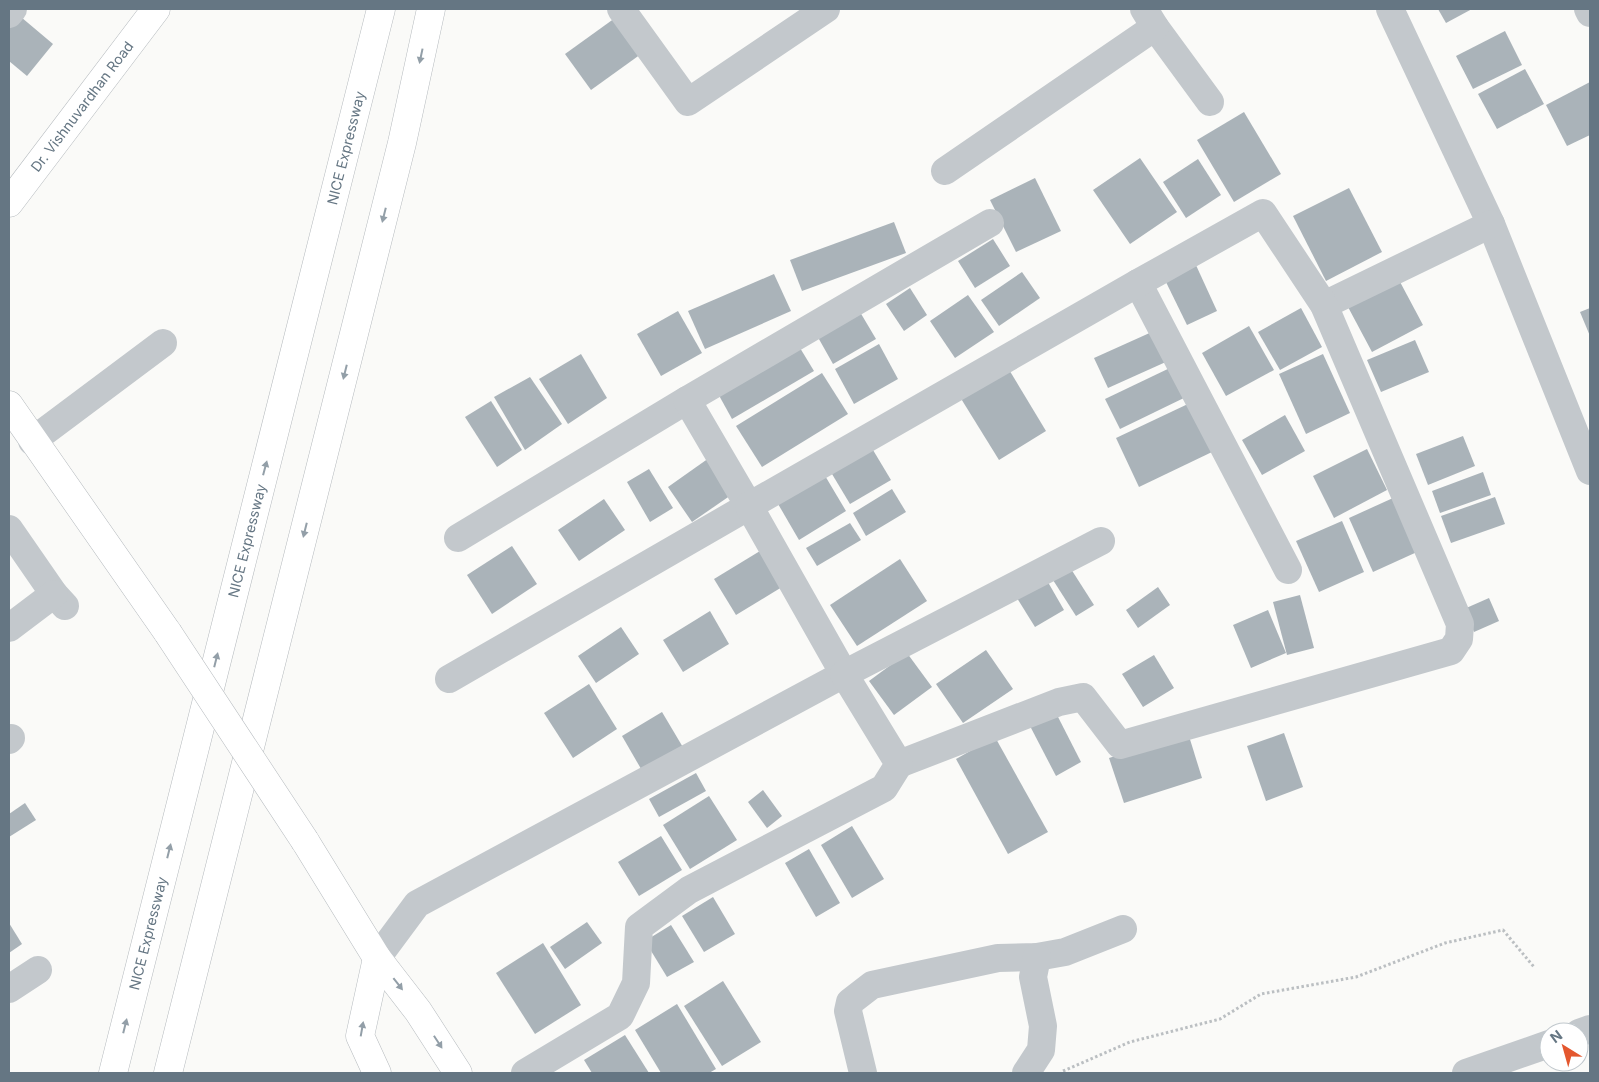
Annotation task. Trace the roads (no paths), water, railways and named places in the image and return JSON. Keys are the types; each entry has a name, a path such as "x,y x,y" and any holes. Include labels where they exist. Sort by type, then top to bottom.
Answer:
{"main road":[{"name":"Dr. Vishnuvardhan Road","path":"12,192 156,9"},
{"name":"NICE Expressway","path":"113,1073 381,9"},
{"path":"168,1073 402,143 431,9"},
{"path":"9,405 168,633 305,841 377,958 418,1011 458,1073"},
{"path":"377,958 360,1036 377,1073"}],"street":[{"path":"9,14 13,9"},
{"path":"622,9 688,102 826,9"},
{"path":"1390,9 1491,224 1590,472"},
{"path":"1588,9 1590,13"},
{"path":"945,171 1150,18 1210,102"},
{"path":"449,679 1263,213 1324,305 1460,624 1460,639 1451,651 1120,745 1083,697 1059,702 899,764 884,788 689,890 639,927 636,983 620,1016 525,1073"},
{"path":"458,538 687,400 990,223"},
{"path":"1324,305 1491,224"},
{"path":"1138,283 1288,570"},
{"path":"32,440 163,343"},
{"path":"687,400 844,674 899,764"},
{"path":"9,529 60,600 9,628"},
{"path":"377,958 417,904 844,674 1101,541"},
{"path":"863,1073 848,1011 850,1002 872,984 998,958 1037,957 1065,952 1123,928"},
{"path":"1026,1073 1041,1050 1044,1026 1033,977 1037,957"},
{"path":"9,988 38,970"},
{"path":"1466,1073 1539,1047"}]}
